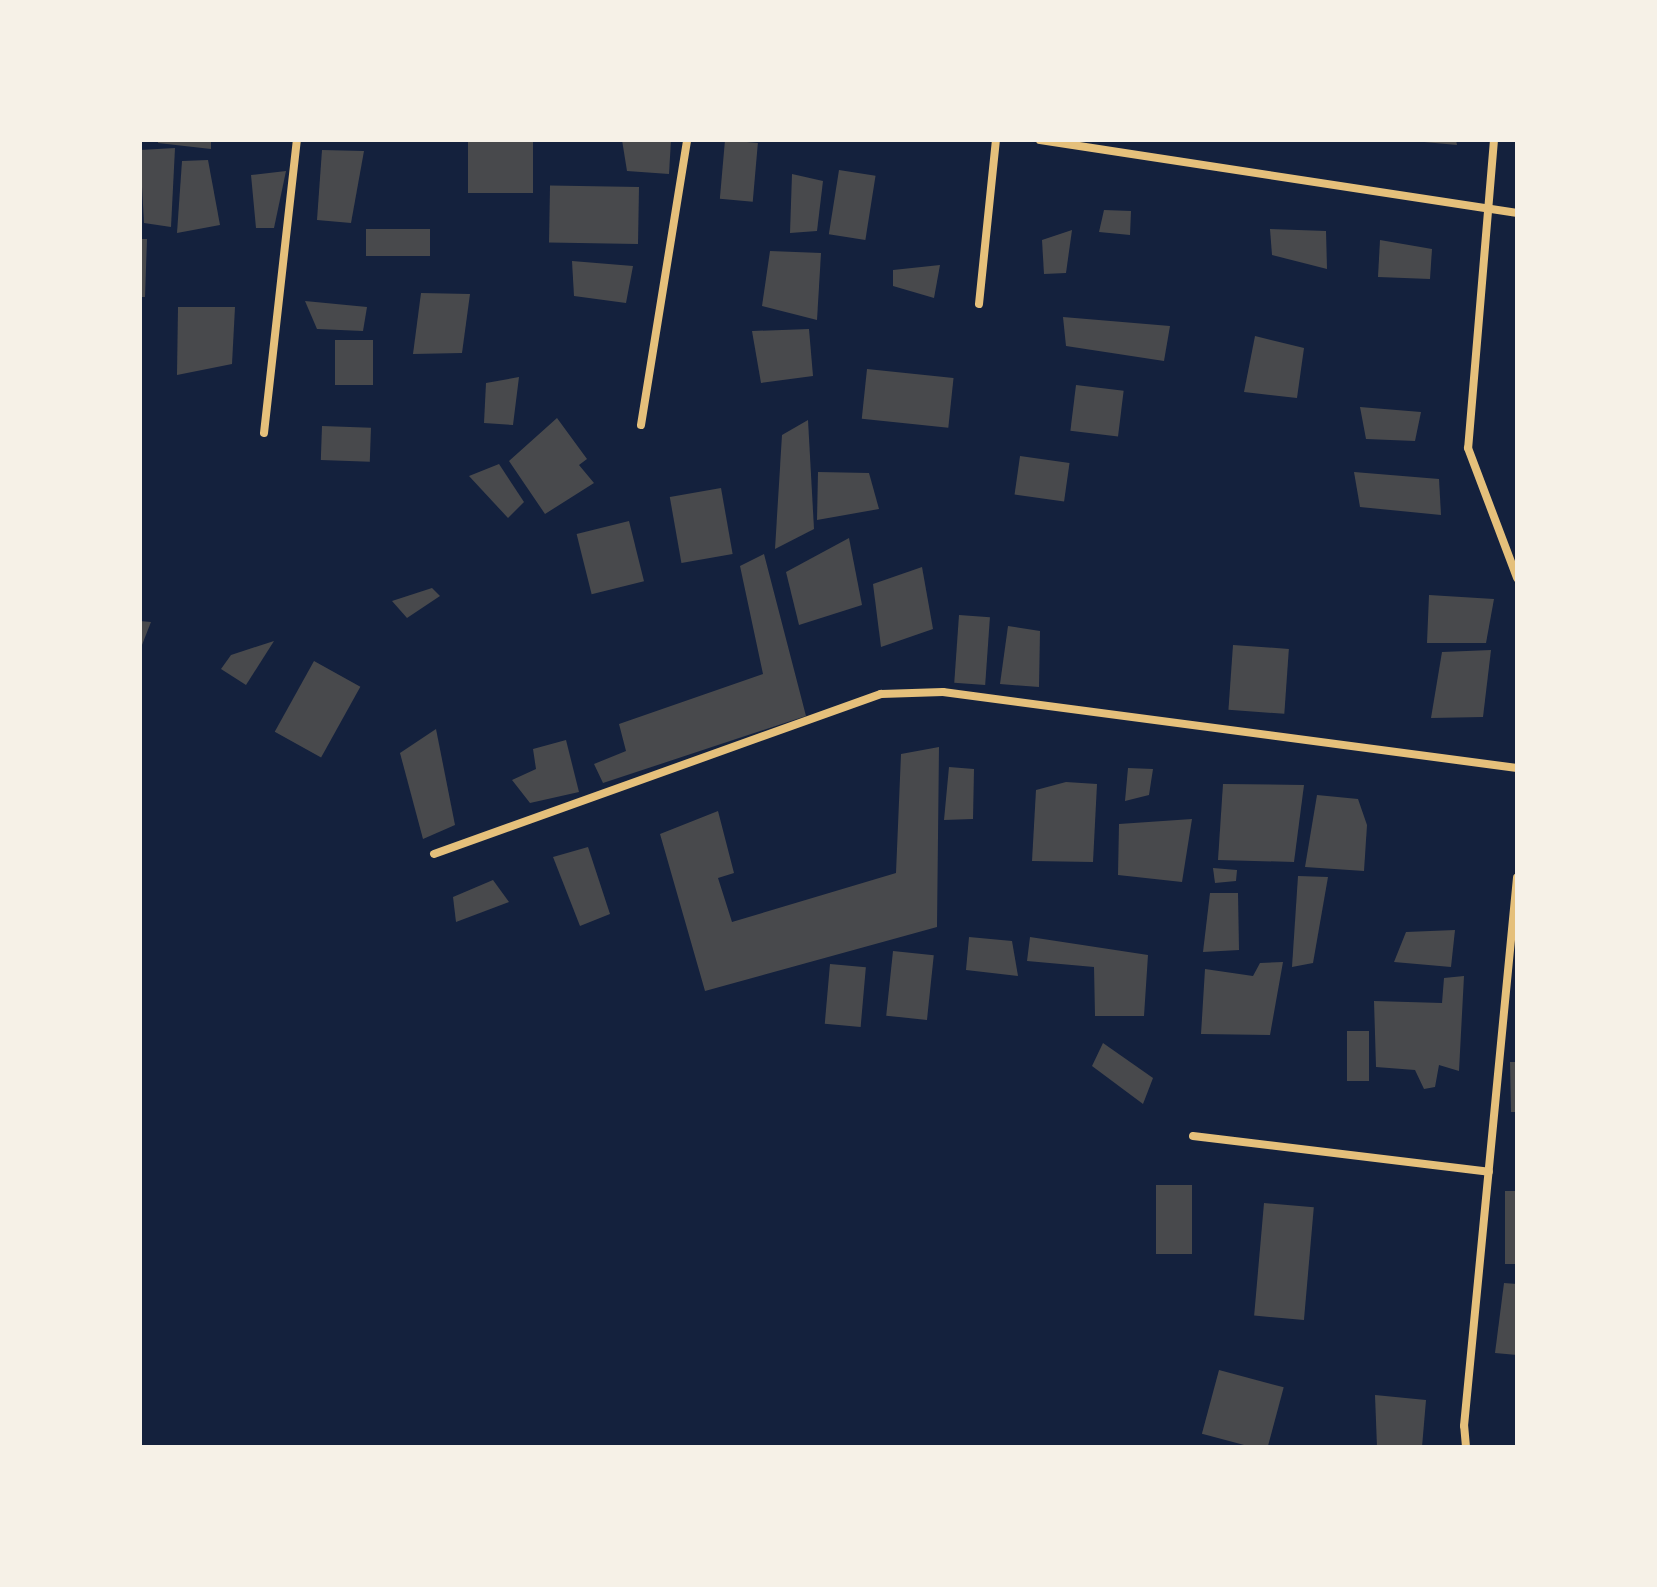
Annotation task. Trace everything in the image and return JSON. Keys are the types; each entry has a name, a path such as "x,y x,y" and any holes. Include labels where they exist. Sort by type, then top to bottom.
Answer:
{"street":[{"path":"264,433 297,140"},
{"path":"641,425 687,140"},
{"path":"979,304 996,140"},
{"path":"1040,140 1517,213"},
{"path":"1494,140 1468,448 1517,578"},
{"path":"434,854 881,694 943,692 1517,768"},
{"path":"1466,1447 1464,1426 1517,878"},
{"path":"1193,1136 1489,1172"}],"building":[{"path":"158,140 211,140 211,149 158,143"},
{"path":"468,140 533,140 533,193 468,193"},
{"path":"622,140 671,140 669,174 627,171"},
{"path":"725,140 758,143 753,202 720,199"},
{"path":"1456,140 1457,145 1424,142"},
{"path":"175,148 171,227 144,223 140,150"},
{"path":"322,150 364,151 351,223 317,220"},
{"path":"208,160 220,225 177,233 182,161"},
{"path":"839,170 876,176 865,240 829,234"},
{"path":"286,171 274,228 256,228 251,175"},
{"path":"792,174 823,181 817,231 790,233"},
{"path":"550,185 639,187 638,244 549,242"},
{"path":"1104,210 1131,211 1130,235 1099,232"},
{"path":"366,229 430,229 430,256 366,256"},
{"path":"1270,229 1326,231 1327,269 1272,255"},
{"path":"1072,230 1066,273 1044,274 1042,240"},
{"path":"140,239 147,239 145,297 140,297"},
{"path":"1380,240 1432,249 1430,279 1378,277"},
{"path":"770,251 821,253 817,320 762,306"},
{"path":"572,261 633,266 626,303 574,296"},
{"path":"940,265 934,298 893,286 893,270"},
{"path":"421,293 470,294 462,353 413,354"},
{"path":"305,301 367,307 363,331 317,329"},
{"path":"178,307 235,307 232,364 177,375"},
{"path":"1063,317 1170,326 1164,361 1066,346"},
{"path":"809,329 813,376 761,383 752,331"},
{"path":"1255,336 1304,348 1297,398 1244,392"},
{"path":"335,340 373,340 373,385 335,385"},
{"path":"867,369 954,378 948,428 862,419"},
{"path":"519,377 513,425 484,423 486,383"},
{"path":"1076,385 1124,391 1118,437 1070,431"},
{"path":"1360,407 1421,412 1415,441 1366,439"},
{"path":"557,418 587,459 579,465 594,483 545,514 509,461"},
{"path":"808,420 814,529 775,549 782,435"},
{"path":"322,426 371,428 370,462 321,460"},
{"path":"1020,456 1070,463 1064,502 1015,495"},
{"path":"499,464 524,502 508,518 469,476"},
{"path":"818,472 869,473 879,509 817,520"},
{"path":"1354,472 1439,479 1441,515 1360,507"},
{"path":"721,488 733,554 681,563 670,497"},
{"path":"629,521 644,581 592,594 577,534"},
{"path":"849,538 862,605 799,625 786,572"},
{"path":"764,554 806,716 603,783 594,764 626,751 619,724 763,674 740,566"},
{"path":"922,567 933,629 881,647 873,584"},
{"path":"432,588 440,596 407,618 392,601"},
{"path":"1429,595 1494,599 1486,643 1427,643"},
{"path":"959,615 990,617 985,685 954,683"},
{"path":"140,621 151,622 140,650"},
{"path":"1008,626 1040,631 1039,687 1000,684"},
{"path":"274,641 246,685 221,669 231,655"},
{"path":"1233,645 1289,649 1284,714 1228,710"},
{"path":"1491,650 1483,717 1431,718 1442,652"},
{"path":"314,661 360,687 321,758 275,732"},
{"path":"436,729 455,825 423,839 400,753"},
{"path":"566,740 579,792 530,803 512,780 536,769 533,749"},
{"path":"939,747 937,927 705,991 660,834 718,811 734,873 718,878 732,922 896,873 901,754"},
{"path":"949,767 974,769 973,819 944,820"},
{"path":"1128,768 1153,769 1149,795 1125,801"},
{"path":"1066,782 1097,784 1093,862 1032,861 1036,790"},
{"path":"1223,784 1304,785 1294,862 1218,860"},
{"path":"1317,795 1358,799 1367,825 1364,871 1305,867"},
{"path":"1192,819 1182,882 1118,875 1119,824"},
{"path":"588,847 610,914 580,926 553,857"},
{"path":"1213,868 1237,870 1236,881 1215,883"},
{"path":"1298,876 1328,877 1313,963 1292,967"},
{"path":"493,880 509,902 456,922 453,897"},
{"path":"1210,893 1238,893 1239,950 1203,952"},
{"path":"1455,930 1451,967 1394,962 1406,932"},
{"path":"969,937 1012,941 1018,976 966,970"},
{"path":"1030,937 1148,955 1144,1016 1095,1016 1094,967 1027,961"},
{"path":"893,951 934,955 927,1020 886,1016"},
{"path":"1283,962 1270,1035 1201,1034 1205,969 1253,976 1260,963"},
{"path":"830,964 866,967 861,1027 825,1024"},
{"path":"1464,976 1459,1071 1439,1065 1435,1087 1424,1089 1415,1070 1376,1067 1374,1001 1442,1003 1444,978"},
{"path":"1347,1031 1369,1031 1369,1081 1347,1081"},
{"path":"1103,1043 1153,1078 1143,1104 1092,1066"},
{"path":"1510,1062 1517,1062 1517,1112 1511,1112"},
{"path":"1156,1185 1192,1185 1192,1254 1156,1254"},
{"path":"1505,1191 1517,1191 1517,1264 1505,1264"},
{"path":"1264,1203 1314,1207 1304,1320 1254,1316"},
{"path":"1504,1283 1517,1284 1517,1355 1495,1353"},
{"path":"1219,1370 1284,1387 1268,1447 1251,1447 1202,1434"},
{"path":"1375,1395 1426,1400 1422,1447 1377,1447"}]}
